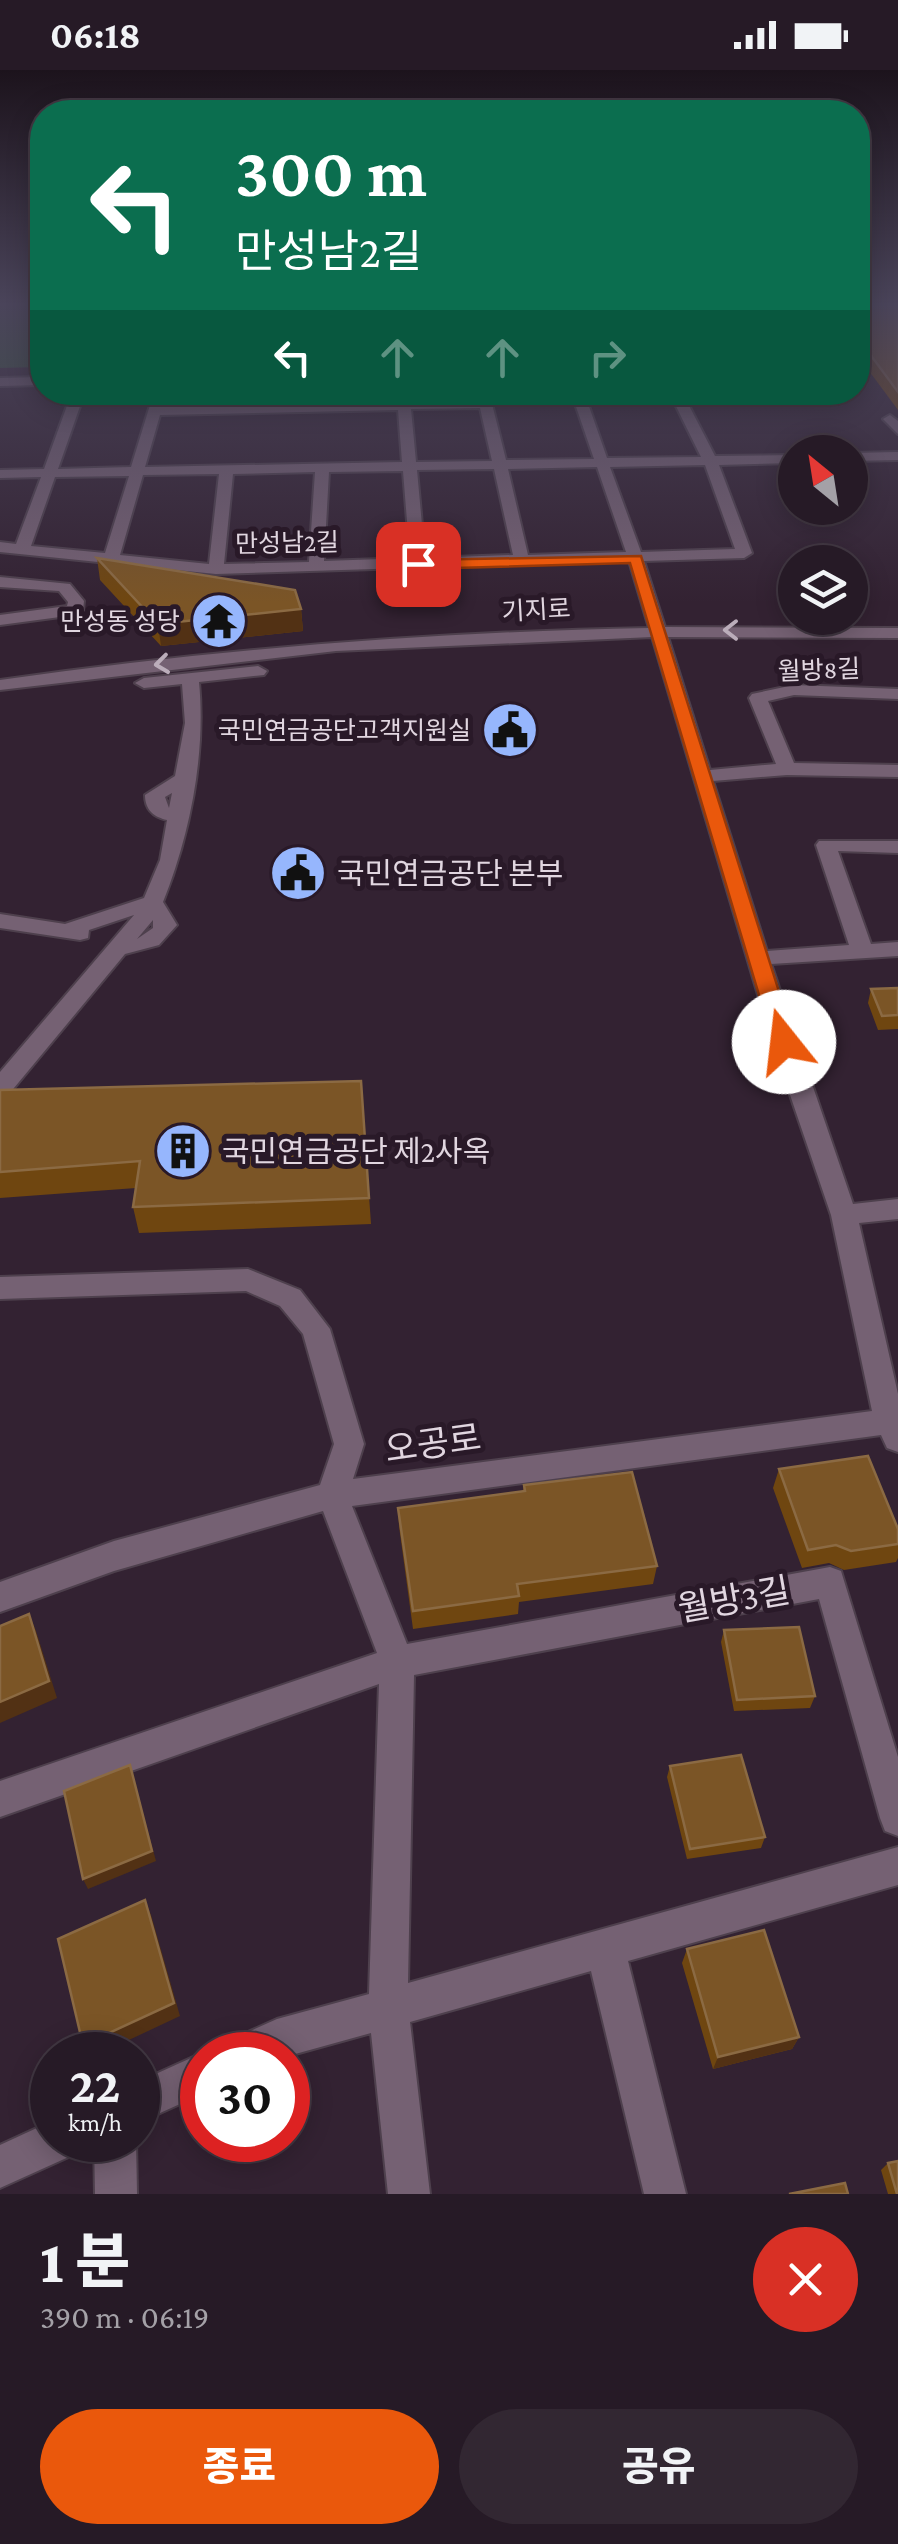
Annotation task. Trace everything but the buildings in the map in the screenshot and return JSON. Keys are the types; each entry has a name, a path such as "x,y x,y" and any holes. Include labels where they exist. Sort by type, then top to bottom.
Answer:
{"street":[{"path":"23,547 74,405"},
{"path":"111,560 157,405"},
{"path":"155,411 399,405"},
{"path":"404,405 418,564"},
{"path":"485,405 522,562"},
{"path":"581,405 636,559 657,638 844,1214 895,1427"},
{"path":"682,405 710,460"},
{"path":"868,457 898,456"},
{"path":"0,474 778,458"},
{"name":"만성남2길","path":"0,546 216,569 744,553 710,460"},
{"path":"316,568 322,467"},
{"path":"216,569 227,469"},
{"path":"0,582 64,587 76,601 75,610 0,620"},
{"name":"기지로","path":"0,686 202,658 657,638 898,633"},
{"name":"기지로","path":"0,700 307,665 657,638 898,647"},
{"path":"66,931 153,902 170,860 194,724 190,678"},
{"name":"월방8길","path":"787,768 758,698 794,690 898,694"},
{"path":"701,776 787,768 898,771"},
{"path":"861,948 826,845 898,847"},
{"path":"0,921 121,944 148,944 160,937 166,925 153,902"},
{"path":"0,1088 121,944"},
{"path":"760,958 861,948 898,949"},
{"path":"844,1214 898,1208"},
{"path":"0,1288 248,1280 290,1298 316,1329 349,1444 332,1495 397,1662 388,2007 409,2194"},
{"name":"오공로","path":"0,1597 114,1556 332,1495 895,1427"},
{"name":"월방3길","path":"0,1799 397,1662 830,1582 898,1818"},
{"path":"301,2032 898,1866"},
{"path":"606,1947 665,2194"},
{"path":"0,2167 30,2153"},
{"path":"115,2162 116,2194"}],"place":[{"name":"만성동 성당","path":"219,621"},
{"name":"국민연금공단고객지원실","path":"510,730"},
{"name":"국민연금공단 본부","path":"298,873"},
{"name":"국민연금공단 제2사옥","path":"183,1151"}],"route":[{"path":"418,564 636,559 659,646 784,1042"}]}
